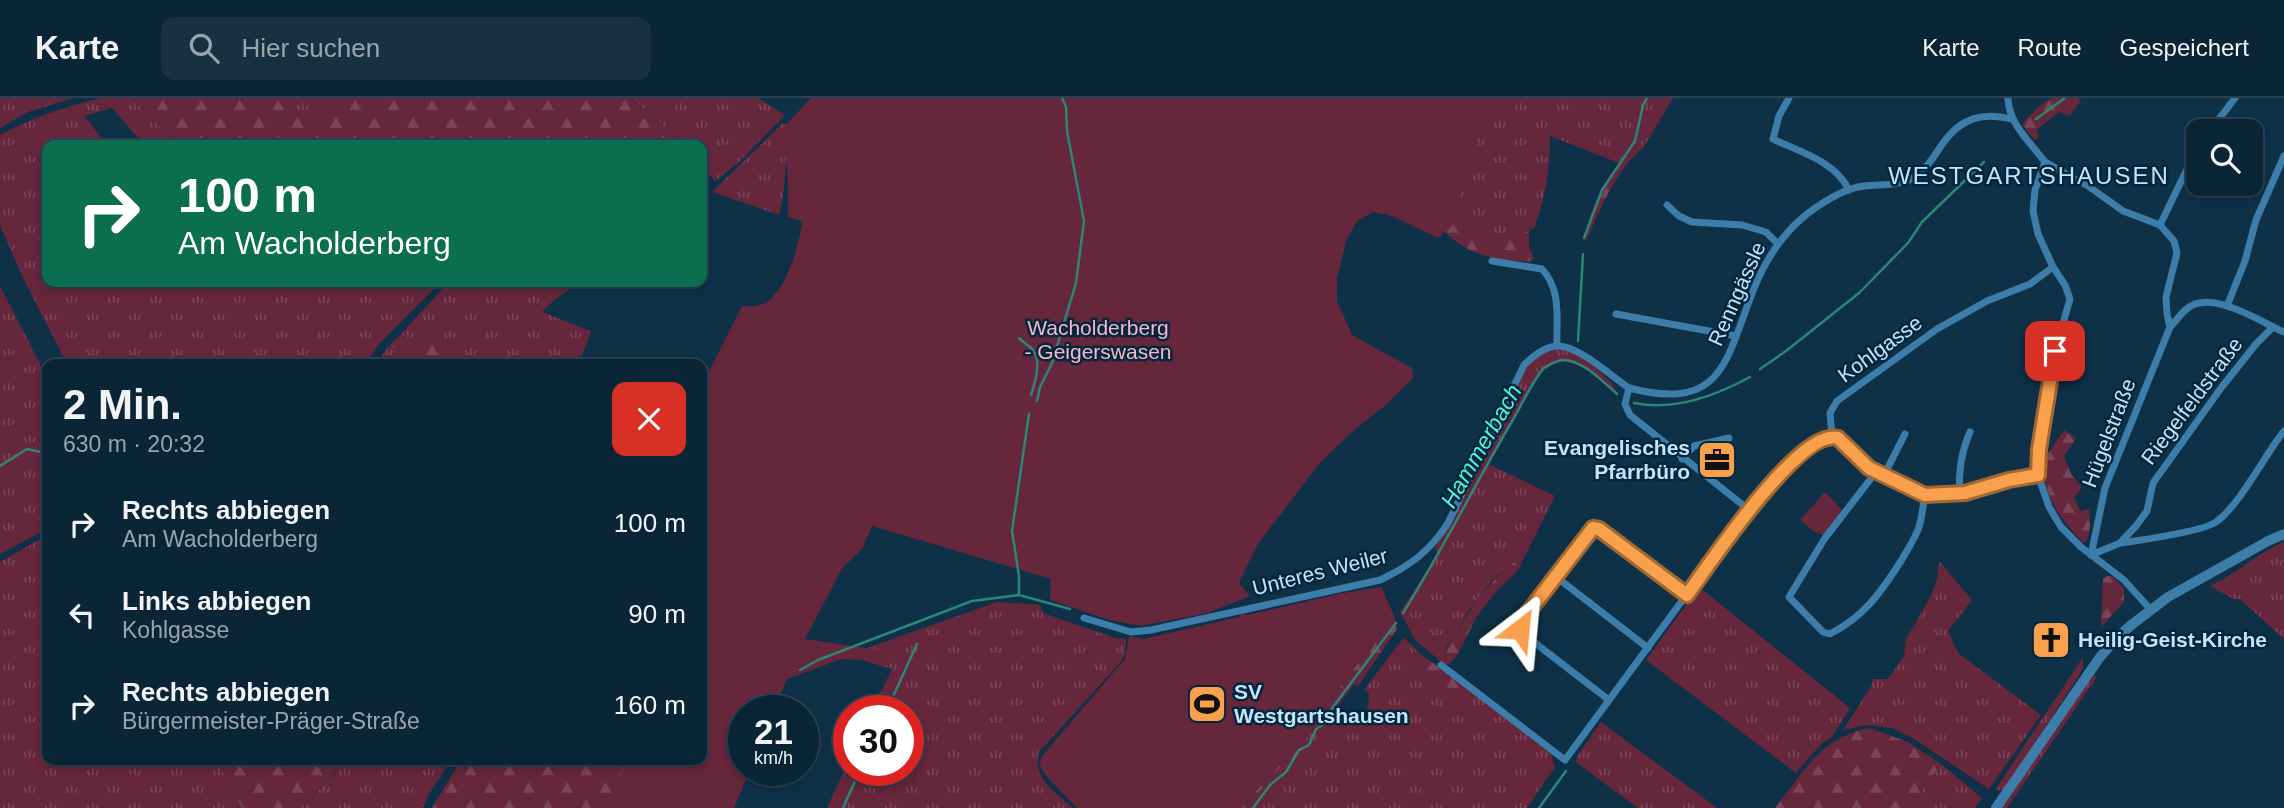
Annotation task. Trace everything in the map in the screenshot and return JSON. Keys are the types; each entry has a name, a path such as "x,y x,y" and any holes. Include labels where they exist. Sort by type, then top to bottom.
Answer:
{"main road":[{"path":"1996,808 2100,657 2130,626 2168,597 2284,534"}],"street":[{"path":"1789,98 1779,116 1773,139 1824,163 1843,177 1849,190"},
{"path":"2008,98 2012,119 2045,162 2088,186 2123,211 2160,225 2186,171"},
{"path":"2219,119 2235,98"},
{"name":"Renngässle","path":"1629,388 1668,395 1689,392 1706,384 1720,373 1754,287 1777,243 1808,213 1849,190 1901,183 1916,175 1932,161 1944,141 1958,127 1979,116 1995,115 2012,119"},
{"path":"2227,306 2245,261 2256,220 2284,156"},
{"path":"2045,162 2035,190 2033,211 2038,234 2070,299 2050,374 2038,475 2049,507 2061,527 2091,555 2124,580 2151,610"},
{"path":"1667,205 1679,216 1692,222 1742,225 1766,232 1777,243"},
{"name":"Hügelstraße","path":"2160,225 2175,242 2177,253 2166,297 2170,327"},
{"path":"1492,261 1507,265 1532,265 1542,269 1552,279 1556,291 1557,346 1573,350 1587,358 1629,388 1625,404 1630,415 1749,510"},
{"name":"Kohlgasse","path":"1832,436 1830,413 1837,401 1937,329 1987,300 2031,284 2053,267"},
{"name":"Hügelstraße","path":"2091,555 2105,488 2170,327 2186,309 2210,302 2227,306 2280,329"},
{"path":"1616,314 1736,336"},
{"name":"Riegelfeldstraße","path":"2091,555 2120,543 2147,511 2153,483 2221,387 2256,344 2280,329"},
{"name":"Unteres Weiler","path":"1084,618 1131,632 1151,630 1380,580 1403,569 1437,541 1448,523 1524,365 1535,354 1557,346"},
{"path":"2120,543 2214,524 2228,511 2284,431"},
{"path":"1960,493 1958,472 1969,432"},
{"path":"1905,434 1880,473 1825,538 1788,597 1823,632 1830,634 1842,628 1868,608 1880,594 1914,538 1925,495"},
{"path":"1441,665 1565,760 1765,488 1821,439 1832,436 1838,438 1869,468 1925,495 1960,493 2038,475"},
{"path":"1682,459 1694,446 1729,438"},
{"path":"1609,700 1526,636 1520,629 1520,623 1593,528 1599,529 1687,595"},
{"path":"1555,576 1648,648"}],"green space":[{"path":"0,98 73,98 28,112 0,128"},
{"path":"101,98 132,98 173,140 140,140 112,108 85,116 102,140 42,140 42,287 436,287 377,346 369,359 64,359 24,280 0,225 0,135 24,123"},
{"path":"132,98 283,98 296,113 313,121 341,98 629,98 656,119 676,140 173,140"},
{"path":"283,98 341,98 313,121 296,113"},
{"path":"630,98 758,98 785,115 738,163 715,181 707,172 707,140 676,140"},
{"name":"Wacholderberg - Geigerswasen","path":"811,98 1491,98 1456,203 1455,223 1438,238 1392,216 1373,212 1357,221 1346,241 1337,278 1337,301 1352,335 1412,368 1413,378 1318,465 1258,544 1239,583 1250,596 1208,613 1141,626 1109,620 1050,600 1051,579 872,526 862,549 843,567 805,639 879,650 876,657 844,658 787,679 780,695 728,695 728,786 743,786 734,808 605,808 625,765 707,765 707,375 742,306 758,305 772,298 792,262 802,221 788,217 785,143 771,141"},
{"path":"1460,98 1673,98 1643,148 1619,163 1550,136 1542,205 1534,228 1520,234 1496,238 1473,234 1456,218"},
{"path":"2052,98 2081,100 2070,116 2059,112 2036,130 2039,137 2035,141 2022,124 2039,106"},
{"path":"783,123 786,124 786,170 779,215 712,192"},
{"path":"1643,148 1617,178 1584,241 1592,211 1607,180 1621,162"},
{"path":"1458,195 1456,218 1469,231 1480,236 1494,237 1529,231 1529,247 1534,258 1529,262 1493,258 1472,251 1453,239 1443,230"},
{"path":"0,286 42,367 42,532 0,554"},
{"path":"444,287 573,287 542,312 591,331 581,359 470,359 428,336 420,345 401,334"},
{"path":"401,334 419,345 423,338 428,336 470,359 430,359 389,346"},
{"path":"389,346 430,359 380,359"},
{"path":"1552,350 1570,351 1582,358 1604,375 1617,393 1577,365 1556,363 1541,372 1488,464 1555,496 1527,552 1491,581 1469,610 1446,647 1444,664 1416,641 1400,612 1438,554 1435,548 1526,365"},
{"path":"2064,430 2076,438 2064,456 2071,474 2082,487 2074,498 2080,511 2089,509 2089,532 2084,543 2055,508 2041,464"},
{"path":"1825,492 1842,510 1824,535 1814,532 1800,520"},
{"path":"42,538 42,765 218,765 242,808 0,808 0,562"},
{"path":"2284,542 2284,639 2240,599 2233,599 2210,586"},
{"path":"1527,552 1518,570 1477,616 1458,654 1449,664 1444,664 1448,645 1473,605 1496,578"},
{"path":"1939,561 1972,600 1948,631 1958,653 2041,715 1989,789 1911,737 1892,728 1867,725 1843,730 1872,685 1872,679 1888,679 1904,656 1906,639 1930,598 1937,580"},
{"path":"2112,576 2124,588 2124,602 2101,627 2103,579"},
{"name":"SV Westgartshausen","path":"1381,587 1394,615 1294,748 1241,808 1077,808 1046,776 1039,764 1042,756 1125,659 1129,636 1143,639 1239,617 1243,611 1247,615"},
{"path":"1699,587 1850,708 1832,737 1822,743 1796,773 1646,660"},
{"path":"997,602 1040,605 1043,613 1115,638 1126,639 1125,654 1119,664 1039,752 1039,770 1042,777 1052,790 1073,808 827,808 837,786 924,786 924,695 879,695 892,669 862,660 836,659"},
{"path":"1394,615 1397,629 1358,686 1354,684 1332,714 1327,714 1245,808 1241,808 1294,748"},
{"path":"1404,637 1418,652 1416,667 1470,690 1551,754 1555,767 1527,808 1245,808 1327,714 1347,722 1361,720 1368,706 1369,693 1364,690"},
{"path":"1418,652 1470,690 1459,695 1416,667"},
{"path":"2083,657 2083,668 2075,682 2005,788 1995,790"},
{"path":"2093,675 2097,677 2007,808 2001,808"},
{"path":"1601,722 1717,808 1638,808 1577,763 1576,758"},
{"path":"1869,728 1908,742 1941,764 1910,808 1775,808 1814,758 1838,739"},
{"path":"1941,764 1982,798 1975,808 1910,808"},
{"path":"218,765 337,765 339,769 301,808 242,808"},
{"path":"337,765 448,765 423,808 301,808 339,770"},
{"path":"458,765 673,765 646,808 432,808"}],"waterway":[{"path":"1037,401 1040,387 1052,363 1076,283 1084,221 1067,131 1066,107 1062,98"},
{"path":"1584,238 1602,190 1635,141 1647,98"},
{"name":"Hammerbach","path":"2036,119 2065,98"},
{"name":"Hammerbach","path":"1760,369 1859,293 1908,243 1922,222 1984,162"},
{"path":"1578,341 1583,254"},
{"path":"1019,338 1036,355 1037,372 1031,395"},
{"name":"Hammerbach","path":"1403,613 1531,386 1544,368 1558,361 1570,361 1592,372 1617,394"},
{"name":"Hammerbach","path":"1634,403 1664,405 1694,400 1750,377"},
{"path":"1019,594 1012,531 1029,414"},
{"path":"0,466 27,449 41,452"},
{"path":"800,670 818,660 972,601 1019,595 1070,609"},
{"name":"Hammerbach","path":"1253,808 1270,785 1286,772 1299,750 1309,745 1316,729 1327,722 1330,711 1396,623"},
{"path":"894,695 917,644"},
{"path":"1539,808 1566,771"},
{"path":"843,808 853,786"}],"place":[{"name":"Evangelisches Pfarrbüro","path":"1717,460"},
{"name":"Heilig-Geist-Kirche","path":"2051,640"},
{"name":"SV Westgartshausen","path":"1207,704"}],"district":[{"name":"WESTGARTSHAUSEN","path":"2029,176"}],"route":[{"path":"1520,629 1520,623 1593,528 1599,529 1687,595 1765,488 1821,439 1832,436 1838,438 1869,468 1925,495 1965,493 2038,475 2039,449 2055,351"}]}
